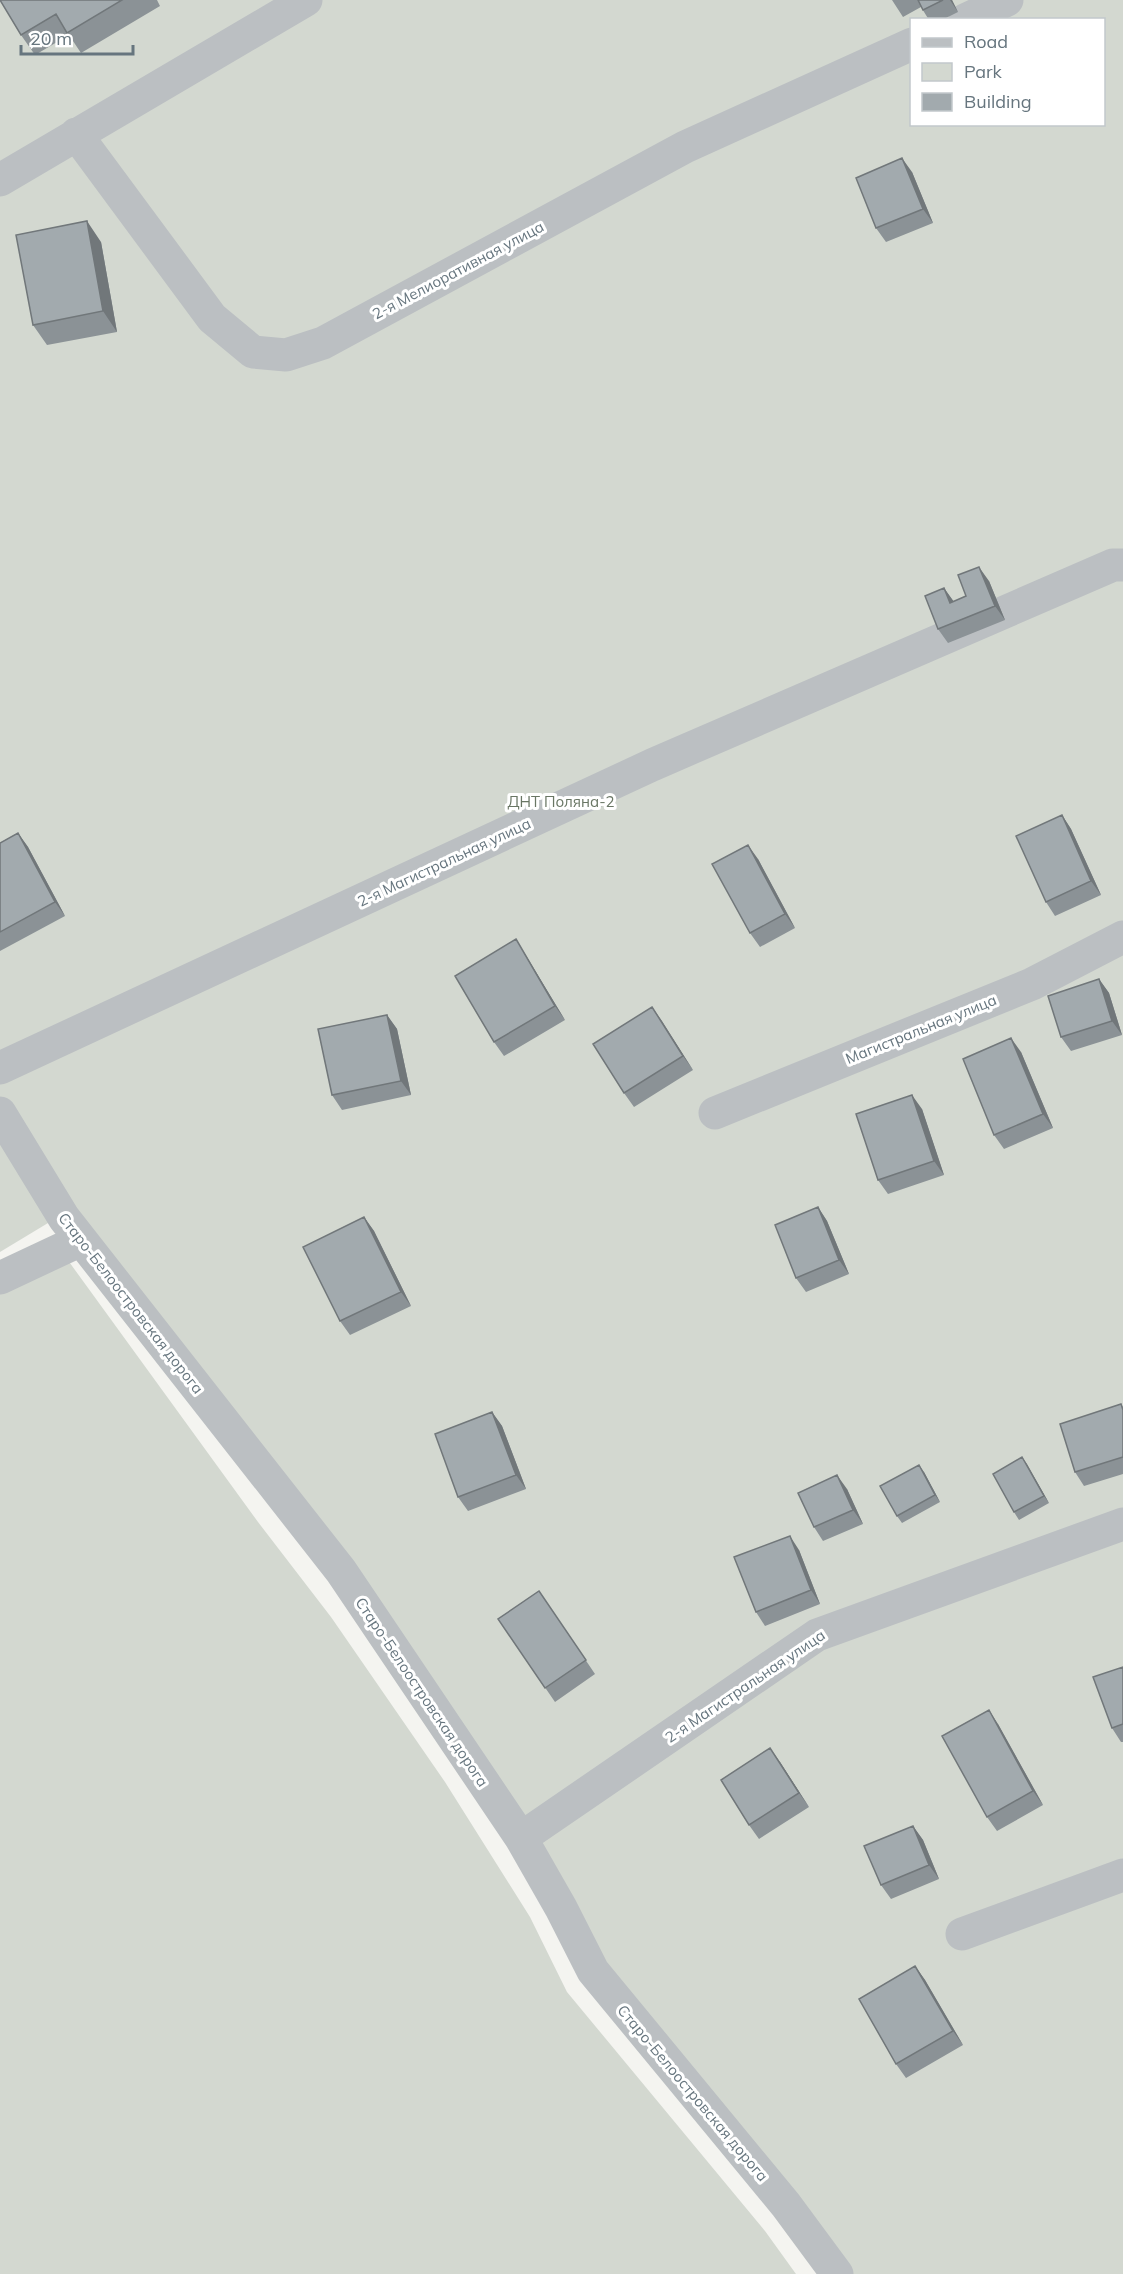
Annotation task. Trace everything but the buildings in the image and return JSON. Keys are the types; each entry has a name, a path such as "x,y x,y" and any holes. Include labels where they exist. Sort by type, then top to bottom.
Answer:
{"street":[{"path":"0,180 306,0"},
{"path":"969,18 1007,0"},
{"name":"2-я Мелиоративная улица","path":"76,134 212,318 254,352 286,355 323,343 685,147 910,45"},
{"name":"2-я Магистральная улица","path":"0,1068 652,765 1113,565 1123,566"},
{"name":"Магистральная улица","path":"715,1113 1032,984 1123,937"},
{"name":"Старо-Белоостровская дорога","path":"0,1113 53,1202 81,1240 341,1571 521,1838 561,1908 593,1971 786,2205 837,2274"},
{"path":"0,1278 81,1240"},
{"name":"2-я Магистральная улица","path":"521,1838 817,1635 1123,1524"},
{"path":"962,1934 1123,1875"}],"green space":[{"name":"ДНТ Поляна-2","path":"0,0 1123,0 1123,2274 837,2274 593,1971 476,1772 53,1220 0,1252"},
{"path":"67,1259 258,1522 331,1617 445,1782 530,1917 567,1992 765,2231 796,2274 0,2274 0,1291"}]}
